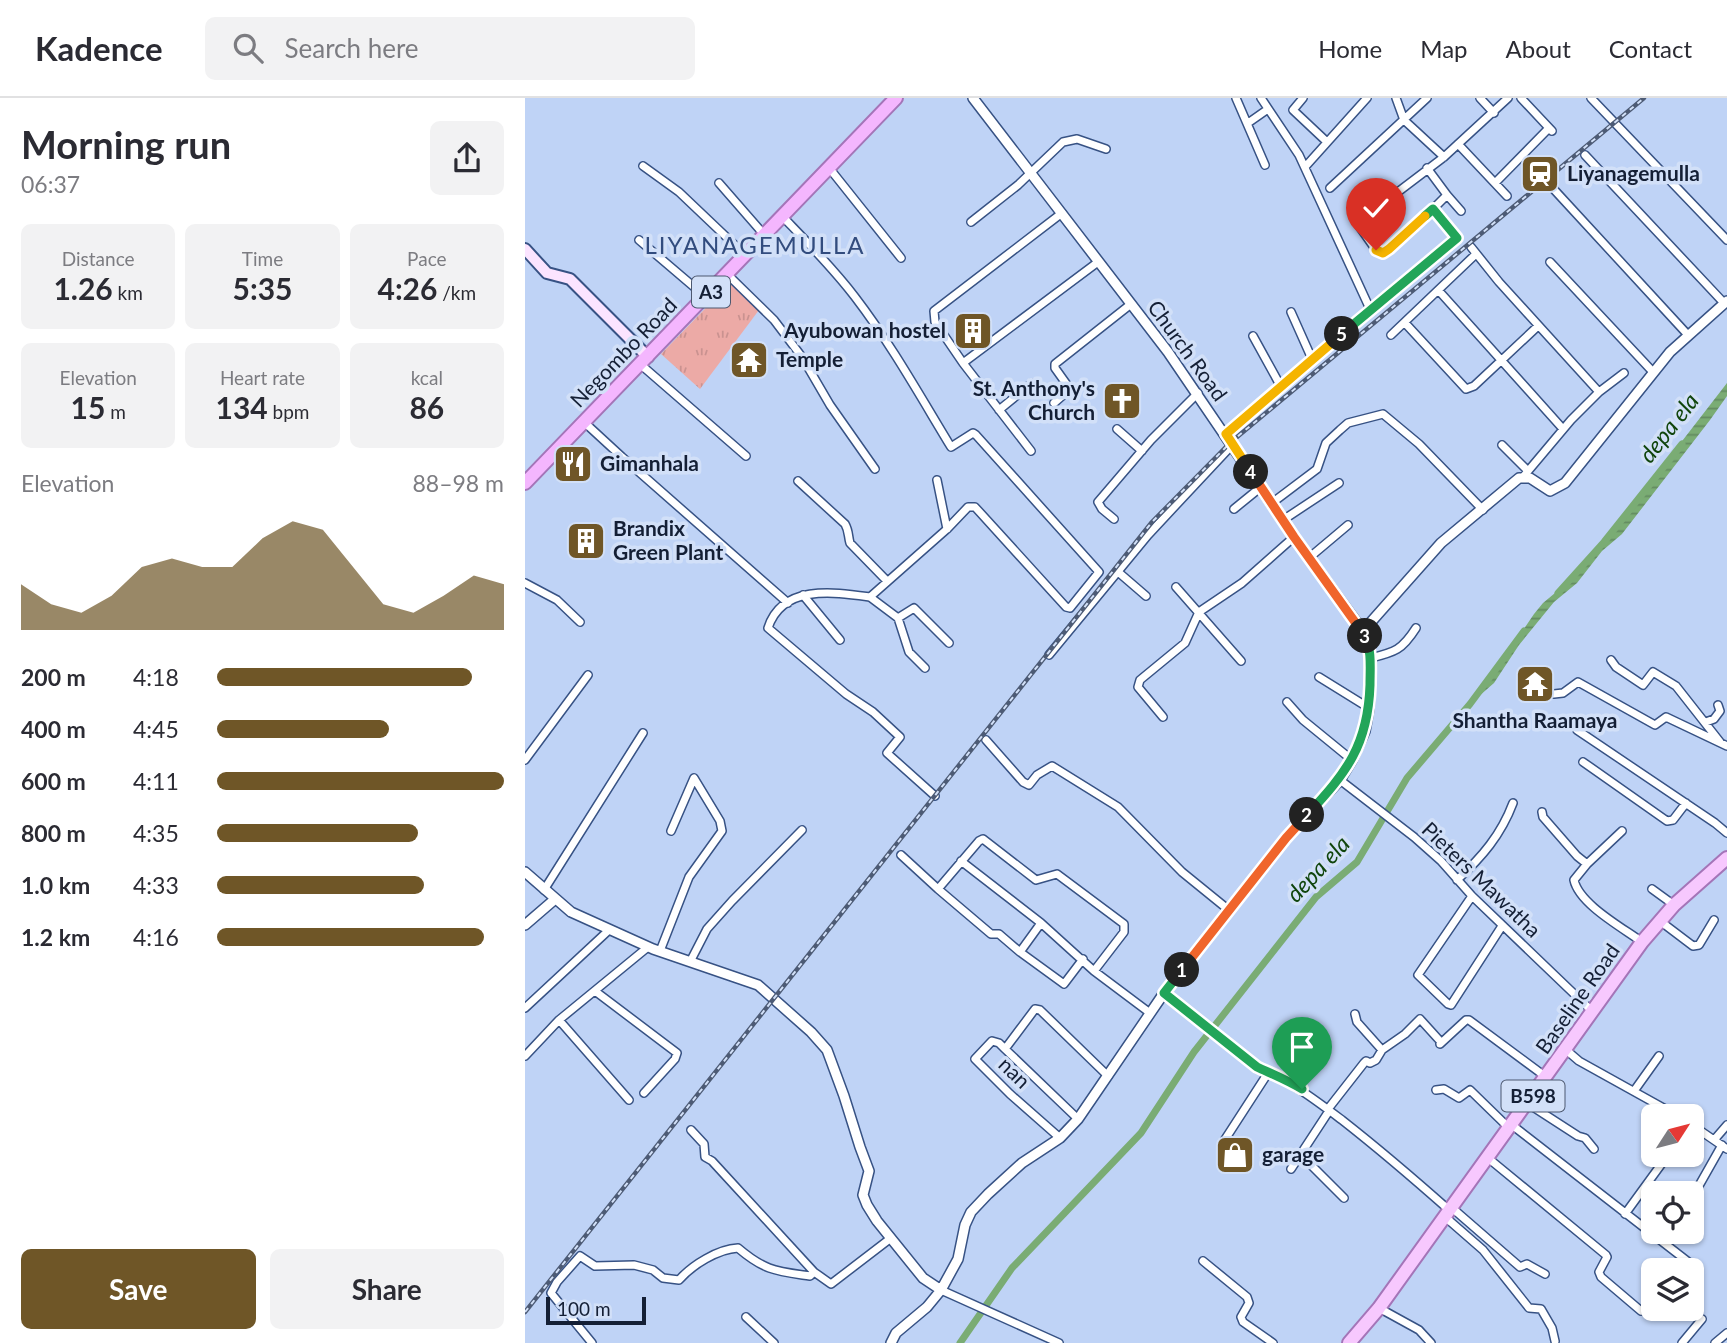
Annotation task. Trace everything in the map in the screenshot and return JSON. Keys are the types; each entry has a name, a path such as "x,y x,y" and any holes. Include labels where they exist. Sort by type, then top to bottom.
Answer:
{"highway":[{"name":"Negombo Road","path":"525,483 585,422 700,292 888,98"},
{"name":"Negombo Road","path":"525,472 728,275 896,98"}],"main road":[{"path":"525,250 547,273 570,279 644,357"},
{"name":"Baseline Road","path":"1349,1343 1379,1308 1642,942 1674,905 1727,858"}],"street":[{"name":"Church Road","path":"891,1343 896,1333 927,1307 941,1290 958,1259 965,1225 971,1212 1022,1163 1060,1138 1078,1119 1164,993 1286,838 1340,780 1365,730 1369,708 1371,658 1363,631 1294,537 1198,393 973,98"},
{"path":"1236,98 1265,165"},
{"path":"1261,98 1305,167 1370,309"},
{"path":"1303,98 1293,110 1327,142"},
{"path":"1305,167 1367,98"},
{"path":"1396,98 1404,120 1444,156"},
{"path":"1330,188 1427,98"},
{"path":"1480,98 1494,113"},
{"path":"1447,195 1383,253 1376,250 1357,223 1444,156 1508,98"},
{"path":"1495,183 1551,129 1521,98"},
{"path":"1591,98 1727,240"},
{"path":"1248,123 1268,109"},
{"path":"971,222 1018,185 1063,142 1077,139 1106,149"},
{"path":"1458,144 1507,196"},
{"path":"1502,445 1526,474 1550,491 1565,483 1653,372 1688,335 1726,302 1585,155"},
{"path":"643,166 679,192 740,250"},
{"path":"1427,168 1461,211"},
{"path":"830,169 901,258"},
{"path":"719,183 760,230"},
{"path":"1548,183 1688,335"},
{"path":"1226,434 1280,385 1457,238 1433,209"},
{"path":"1031,451 963,363 935,322 934,311 1062,214"},
{"path":"783,217 856,298 897,357 951,447 973,433 976,435 1099,572 1070,608 975,507 968,507 870,597"},
{"path":"639,240 700,292"},
{"path":"1391,335 1439,291 1474,251 1599,392"},
{"path":"963,363 1098,262"},
{"path":"1550,262 1653,372"},
{"path":"728,275 774,320 802,357 830,405 875,469"},
{"path":"1439,291 1563,429"},
{"path":"1054,403 1069,389 1055,364 1131,304"},
{"path":"1291,312 1312,359"},
{"path":"1405,323 1466,389 1474,386 1538,326"},
{"path":"1253,336 1280,385"},
{"path":"644,357 746,456"},
{"path":"1363,631 1441,543 1526,474 1563,429 1599,392 1624,373"},
{"path":"999,410 1032,383"},
{"path":"1114,519 1101,509 1098,502 1198,393"},
{"path":"1272,503 1317,469 1326,443 1348,423 1383,414 1419,444 1483,510"},
{"path":"585,422 788,603"},
{"path":"1117,429 1142,451"},
{"path":"1049,655 1117,571 1233,444"},
{"path":"937,480 947,529"},
{"path":"799,481 845,524 850,543 887,581"},
{"path":"1283,520 1339,483"},
{"path":"1234,509 1261,486"},
{"path":"1310,557 1348,525"},
{"path":"1163,717 1137,683 1185,643 1199,612 1220,599 1294,537"},
{"path":"1117,571 1146,596"},
{"path":"525,583 557,600 580,622"},
{"path":"1176,587 1241,662"},
{"path":"925,668 909,652 898,618 870,597 838,592 809,593 788,603 771,619 768,628 846,694 890,727 899,737 887,753 935,796"},
{"path":"803,595 840,640"},
{"path":"898,618 914,608 949,643"},
{"path":"1371,658 1397,650 1407,642 1416,628"},
{"path":"1611,660 1616,667 1643,685 1653,672 1676,685 1724,744"},
{"path":"525,760 588,675"},
{"path":"1319,677 1369,708"},
{"path":"1554,694 1563,694 1578,682 1655,725 1665,717 1724,744"},
{"path":"1287,702 1303,720 1352,760"},
{"path":"1706,722 1714,719 1720,711 1718,705"},
{"path":"1577,730 1727,833"},
{"path":"544,890 643,733"},
{"path":"986,740 1023,782 1029,785 1037,775 1052,766 1100,794 1118,807 1182,872 1230,911"},
{"path":"1583,762 1667,821 1673,820 1686,803"},
{"path":"660,951 689,877 722,831 720,821 694,778 671,831"},
{"name":"Pieters Mawatha","path":"1340,780 1441,861 1502,926 1593,1012"},
{"path":"1457,880 1491,846 1506,822 1513,803"},
{"path":"1542,812 1543,817 1587,864"},
{"path":"690,962 707,929 802,830"},
{"path":"1622,831 1574,880 1576,889 1594,907 1642,942"},
{"path":"938,889 983,839 1036,880 1057,874 1124,924 1124,932 1094,971"},
{"path":"901,855 991,934 999,934 1064,984 1083,960"},
{"path":"961,861 1041,923 1094,971 1150,1013"},
{"path":"525,872 571,912 648,947 758,985 811,1032 827,1050 869,1171 863,1195 877,1221 923,1279 977,1307 1059,1343"},
{"path":"1652,889 1674,905"},
{"path":"1472,896 1418,975 1448,1004 1451,1005 1502,926"},
{"path":"525,925 554,900"},
{"path":"1660,920 1693,946 1699,945 1714,920"},
{"path":"1020,952 1041,923"},
{"path":"525,1008 610,930"},
{"path":"525,1056 559,1020 648,947"},
{"path":"595,991 677,1052 675,1059 644,1093"},
{"path":"1164,993 1213,1034 1268,1073 1276,1074 1302,1089 1384,1153 1448,1211 1520,1267 1527,1264 1545,1274"},
{"path":"1078,1119 1005,1049 1035,1009 1040,1010 1108,1076"},
{"path":"1355,1014 1357,1022 1382,1049"},
{"path":"1291,1169 1329,1110 1364,1063 1376,1060 1382,1049 1405,1034 1420,1019 1440,1041 1440,1045 1469,1020 1546,1077"},
{"path":"559,1020 629,1100"},
{"name":"nan","path":"1005,1049 992,1041 975,1059 1060,1138"},
{"path":"1566,1049 1579,1061 1657,1104"},
{"path":"1634,1091 1659,1056"},
{"path":"1222,1144 1268,1073"},
{"path":"1436,1090 1444,1089 1459,1098 1471,1090 1511,1127 1683,1258"},
{"path":"1527,1103 1585,1138 1594,1149"},
{"path":"1714,1140 1727,1125"},
{"path":"691,1130 704,1144 705,1157 762,1213 814,1272 831,1284 891,1238"},
{"path":"1703,1181 1725,1147 1705,1134"},
{"path":"1300,1154 1344,1198"},
{"path":"1488,1158 1607,1257 1599,1272 1601,1277 1641,1311"},
{"path":"1625,1214 1659,1167"},
{"path":"1448,1211 1529,1308 1541,1309 1552,1328 1555,1340"},
{"path":"592,1343 551,1293 580,1256 595,1266 634,1265 653,1269 663,1278 679,1280 686,1272 726,1249 738,1248 756,1263 769,1269 810,1276 814,1272"},
{"path":"1203,1261 1247,1297 1249,1303 1241,1317 1243,1322 1273,1343"},
{"path":"1379,1308 1419,1331 1431,1343"},
{"path":"746,1317 773,1343"},
{"path":"1682,1343 1700,1321"},
{"path":"1716,1343 1727,1333"}],"green space":[{"path":"730,283 759,310 700,389 661,354"}],"shaded area":[{"path":"1727,383 1727,396 1622,534 1602,551 1577,583 1554,602 1519,645 1494,683 1470,704 1534,614 1573,578 1604,542"}],"waterway":[{"name":"depa ela","path":"1558,593 1604,542 1682,444"},
{"name":"depa ela","path":"960,1343 1012,1268 1141,1133 1194,1052 1316,897 1357,862 1407,778 1470,704 1524,631"}],"railway":[{"path":"525,1312 1152,522 1231,442 1644,98"}],"place":[{"name":"Liyanagemulla","path":"1540,174"},
{"name":"Ayubowan hostel","path":"973,331"},
{"name":"Temple","path":"749,360"},
{"name":"St. Anthony's Church","path":"1122,401"},
{"name":"Gimanhala","path":"573,464"},
{"name":"Brandix Green Plant","path":"586,541"},
{"name":"Shantha Raamaya","path":"1535,684"},
{"name":"garage","path":"1235,1155"}],"district":[{"name":"LIYANAGEMULLA","path":"755,246"}],"route":[{"path":"1302,1089 1257,1067 1164,993 1286,838 1340,780 1365,730 1369,708 1371,658 1363,631 1294,537 1226,434 1280,385 1457,238 1433,209 1389,249 1383,253 1376,250"}]}
